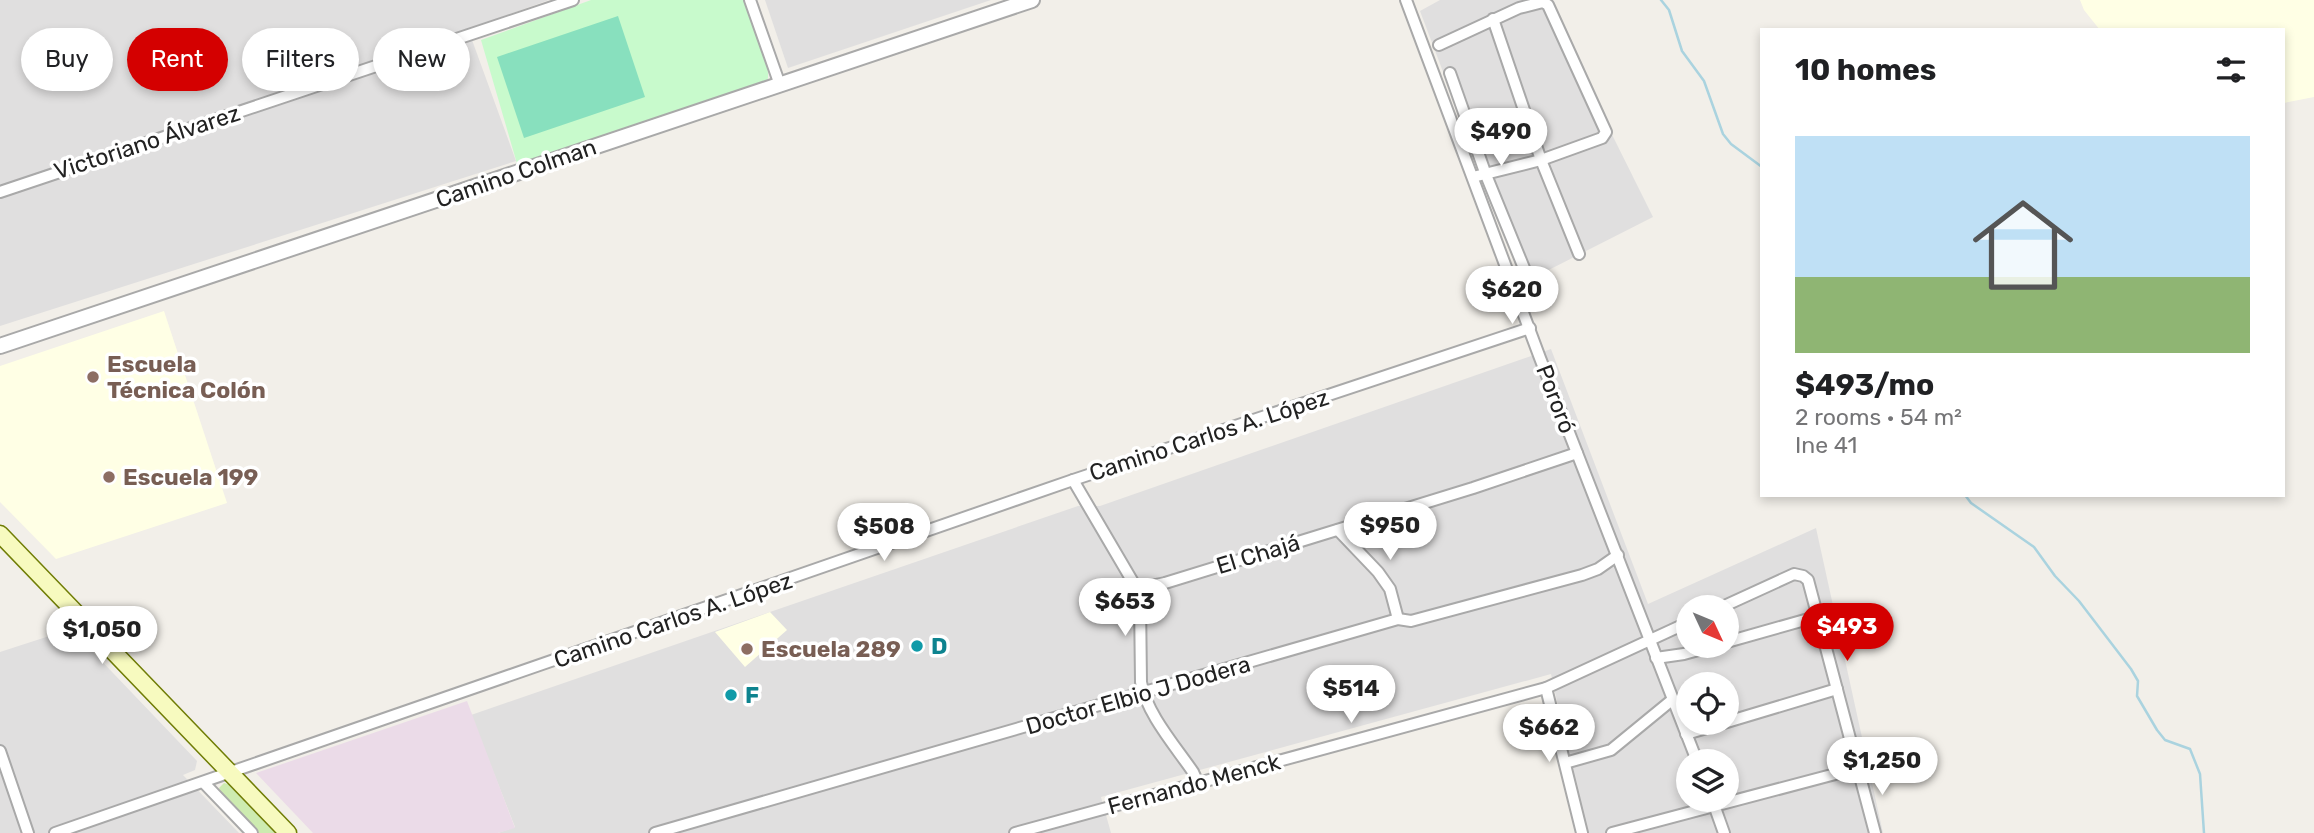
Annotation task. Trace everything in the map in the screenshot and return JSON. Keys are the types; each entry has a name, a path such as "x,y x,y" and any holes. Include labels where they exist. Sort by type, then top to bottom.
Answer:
{"main road":[{"path":"0,534 288,833"}],"street":[{"name":"Victoriano Álvarez","path":"0,192 573,0"},
{"path":"750,0 780,85"},
{"name":"Camino Colman","path":"0,346 1032,0"},
{"name":"Pororó","path":"1406,0 1676,710"},
{"path":"1439,45 1493,19 1539,2 1548,5 1606,132 1602,138 1541,160 1473,177"},
{"path":"1493,19 1541,160 1579,254"},
{"path":"1450,73 1486,175 1526,273"},
{"name":"Camino Carlos A. López","path":"55,833 1073,480 1530,328"},
{"name":"El Chajá","path":"1138,589 1338,530 1577,453"},
{"path":"1073,480 1138,589 1143,693 1152,712 1198,783"},
{"path":"1338,530 1378,572 1390,589 1398,619"},
{"name":"Doctor Elbio J Dodera","path":"655,833 1398,619 1411,621 1582,575 1598,569 1618,555"},
{"path":"1740,599 1794,574 1808,580 1875,833"},
{"path":"1740,638 1819,616"},
{"name":"Fernando Menck","path":"1014,833 1546,688 1676,628"},
{"path":"1656,658 1676,655"},
{"path":"1546,688 1582,833"},
{"path":"1739,718 1837,689"},
{"path":"1565,763 1611,750 1672,700"},
{"path":"0,751 28,833"},
{"path":"1739,797 1858,768"},
{"path":"204,783 252,833"},
{"path":"1612,833 1683,812"},
{"path":"1716,812 1724,833"}],"shaded area":[{"path":"0,0 549,0 470,28 373,28 373,91 470,91 470,34 516,161 0,326"},
{"path":"765,0 991,0 788,68"},
{"path":"1440,0 1545,0 1653,217 1523,283 1420,11"},
{"path":"2080,0 2314,0 2314,97 2285,103 2285,28 2098,28 2084,10"},
{"name":"Escuela 199","path":"164,311 227,503 56,559 0,502 0,366"},
{"path":"1551,349 1648,604 1816,528 1883,833 1586,833 1551,674 1101,797 1111,833 498,833 515,827 471,715 1078,506 1100,506"},
{"name":"Escuela 289","path":"770,612 787,630 745,667 715,632"},
{"path":"71,629 197,761 195,770 183,775 239,833 0,833 0,652"},
{"path":"467,701 515,828 498,833 313,833 256,773"}],"green space":[{"path":"591,0 746,0 765,54 767,82 518,167 481,40"},
{"path":"618,16 645,97 524,138 497,57"},
{"path":"224,783 275,833 257,833 223,796 219,788"}],"waterway":[{"path":"1661,0 1669,10 1682,51 1704,81 1723,134 1731,144 1760,166"},
{"path":"1966,497 1971,503 2034,547 2131,669 2138,681 2137,696 2157,730 2165,740 2190,749 2200,774 2204,833"}],"place":[{"name":"Escuela Técnica Colón","path":"93,377"},
{"name":"Escuela 199","path":"109,477"},
{"name":"D","path":"917,646"},
{"name":"Escuela 289","path":"747,649"},
{"name":"F","path":"731,695"}]}
